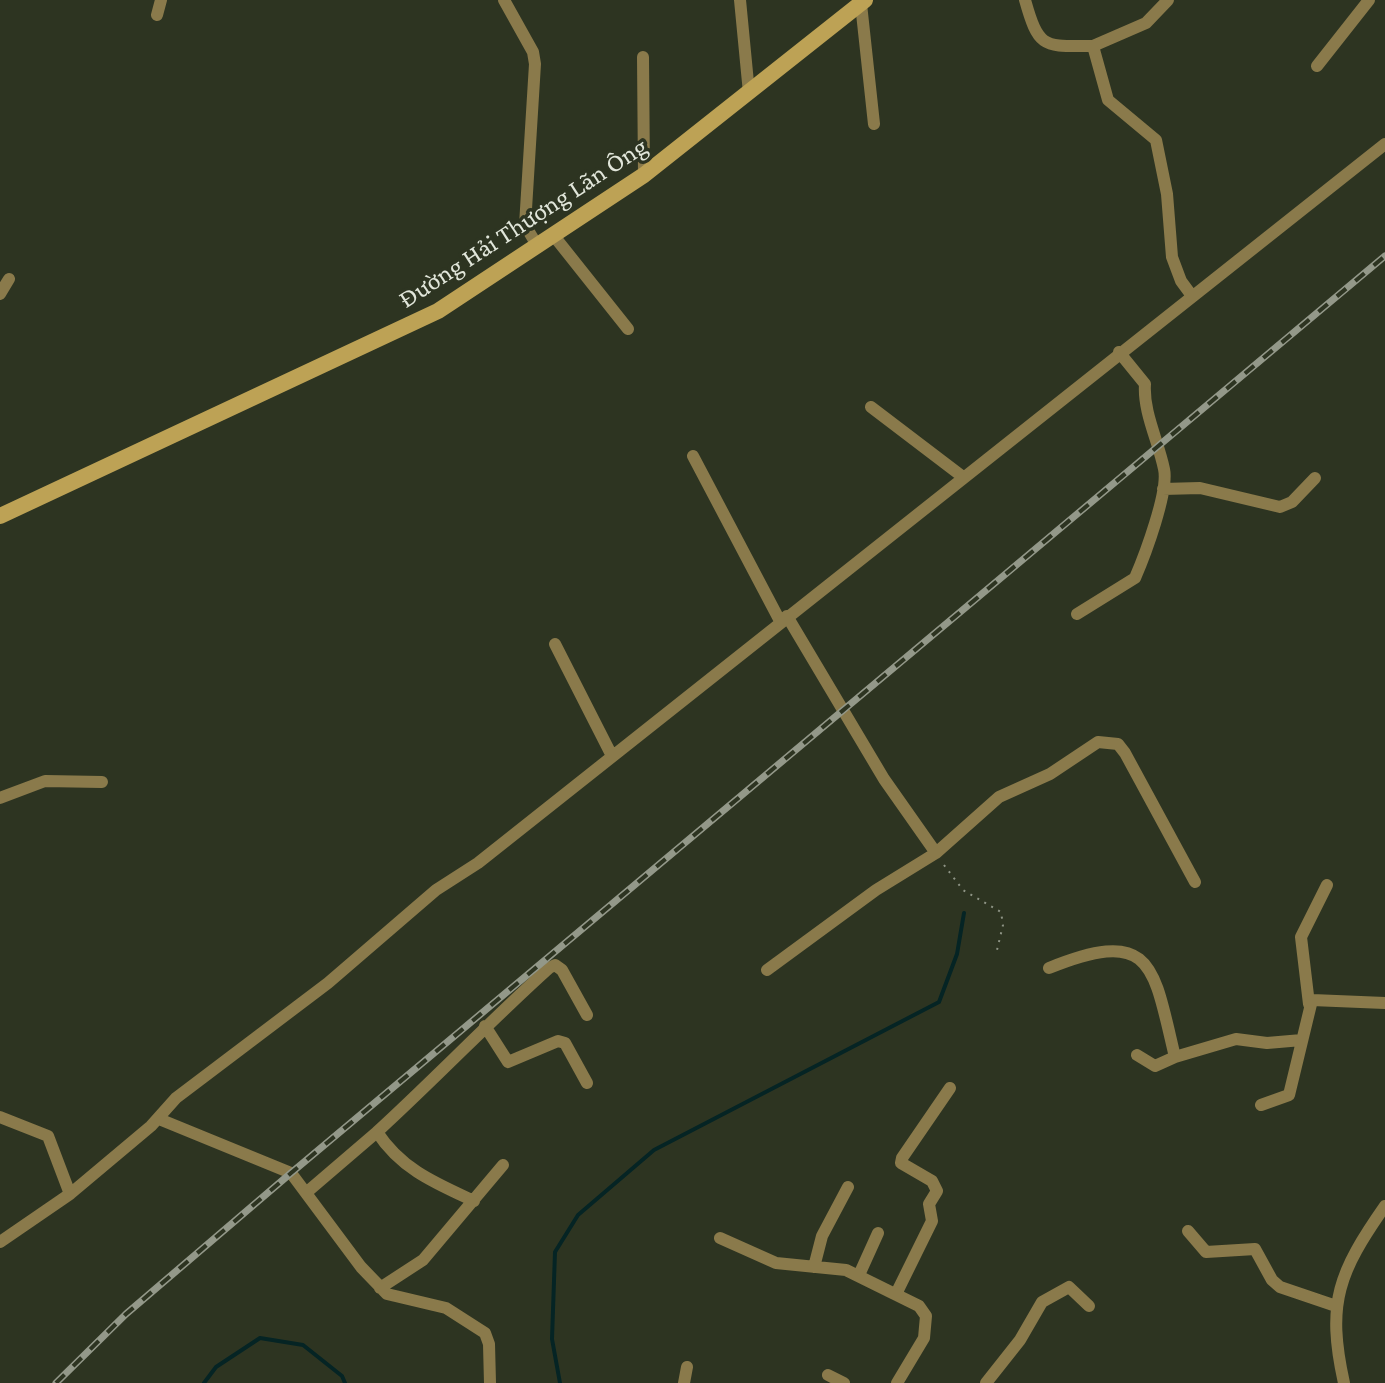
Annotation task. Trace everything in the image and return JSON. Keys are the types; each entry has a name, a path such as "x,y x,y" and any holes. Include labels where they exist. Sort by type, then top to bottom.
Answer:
{"street":[{"path":"157,15 161,0"},
{"path":"504,0 533,52 535,64 525,225 538,247"},
{"path":"740,0 749,93"},
{"path":"1025,0 1040,41 1051,46 1093,46 1146,23 1168,0"},
{"path":"1317,66 1369,0"},
{"path":"863,2 874,124"},
{"name":"Đường Hải Thượng Lãn Ông","path":"0,516 414,325 538,247 644,175 863,2"},
{"path":"1093,46 1108,100 1156,140 1167,194 1172,257 1181,281 1192,296"},
{"path":"643,57 644,175"},
{"path":"0,1242 70,1194 159,1119 176,1098 328,983 436,890 478,863 1385,144"},
{"path":"554,236 628,329"},
{"path":"0,294 9,279"},
{"path":"1077,614 1135,578 1163,489 1165,472 1155,427 1144,402 1145,384 1119,352"},
{"path":"871,407 963,477"},
{"path":"693,456 784,618 884,779 936,853"},
{"path":"1163,489 1200,488 1280,507 1292,502 1315,478"},
{"path":"555,644 612,756"},
{"path":"767,970 885,883 936,853 999,797 1050,774 1098,742 1118,744 1125,753 1195,882"},
{"path":"0,798 45,781 102,782"},
{"path":"1261,1105 1289,1095 1309,1004 1301,937 1327,885"},
{"path":"1049,968 1079,956 1114,949 1135,954 1144,962 1157,992 1175,1057"},
{"path":"307,1192 459,1058 485,1026 555,965 562,970 587,1015"},
{"path":"1309,1004 1317,998 1385,1003"},
{"path":"485,1026 508,1062 562,1041 587,1083"},
{"path":"1137,1055 1155,1066 1236,1039 1267,1043 1302,1040"},
{"path":"897,1292 932,1221 929,1204 937,1191 932,1181 901,1163 902,1158 950,1088"},
{"path":"0,1117 48,1136 70,1194"},
{"path":"159,1119 254,1160 285,1168 380,1288 401,1300 454,1312 485,1333 489,1344 490,1383"},
{"path":"377,1132 398,1159 415,1173 474,1201"},
{"path":"380,1288 412,1270 503,1165"},
{"path":"814,1267 822,1236 848,1187"},
{"path":"1344,1383 1335,1336 1336,1306 1352,1257 1385,1206"},
{"path":"1188,1231 1206,1252 1255,1249 1272,1280 1280,1287 1336,1306"},
{"path":"859,1275 878,1233"},
{"path":"720,1238 776,1263 859,1275 919,1306 926,1316 927,1328 897,1383"},
{"path":"986,1383 1046,1298 1069,1287 1089,1306"},
{"path":"684,1383 687,1367"},
{"path":"828,1375 844,1383"}],"path":[{"path":"936,853 963,890 1001,912 1003,925 997,950"}],"waterway":[{"path":"560,1383 552,1339 555,1252 578,1215 654,1150 939,1002 957,954 964,913"},
{"path":"204,1383 216,1367 260,1338 303,1345 342,1376 345,1383"}],"railway":[{"path":"56,1383 126,1314 291,1173 1385,256"}]}
